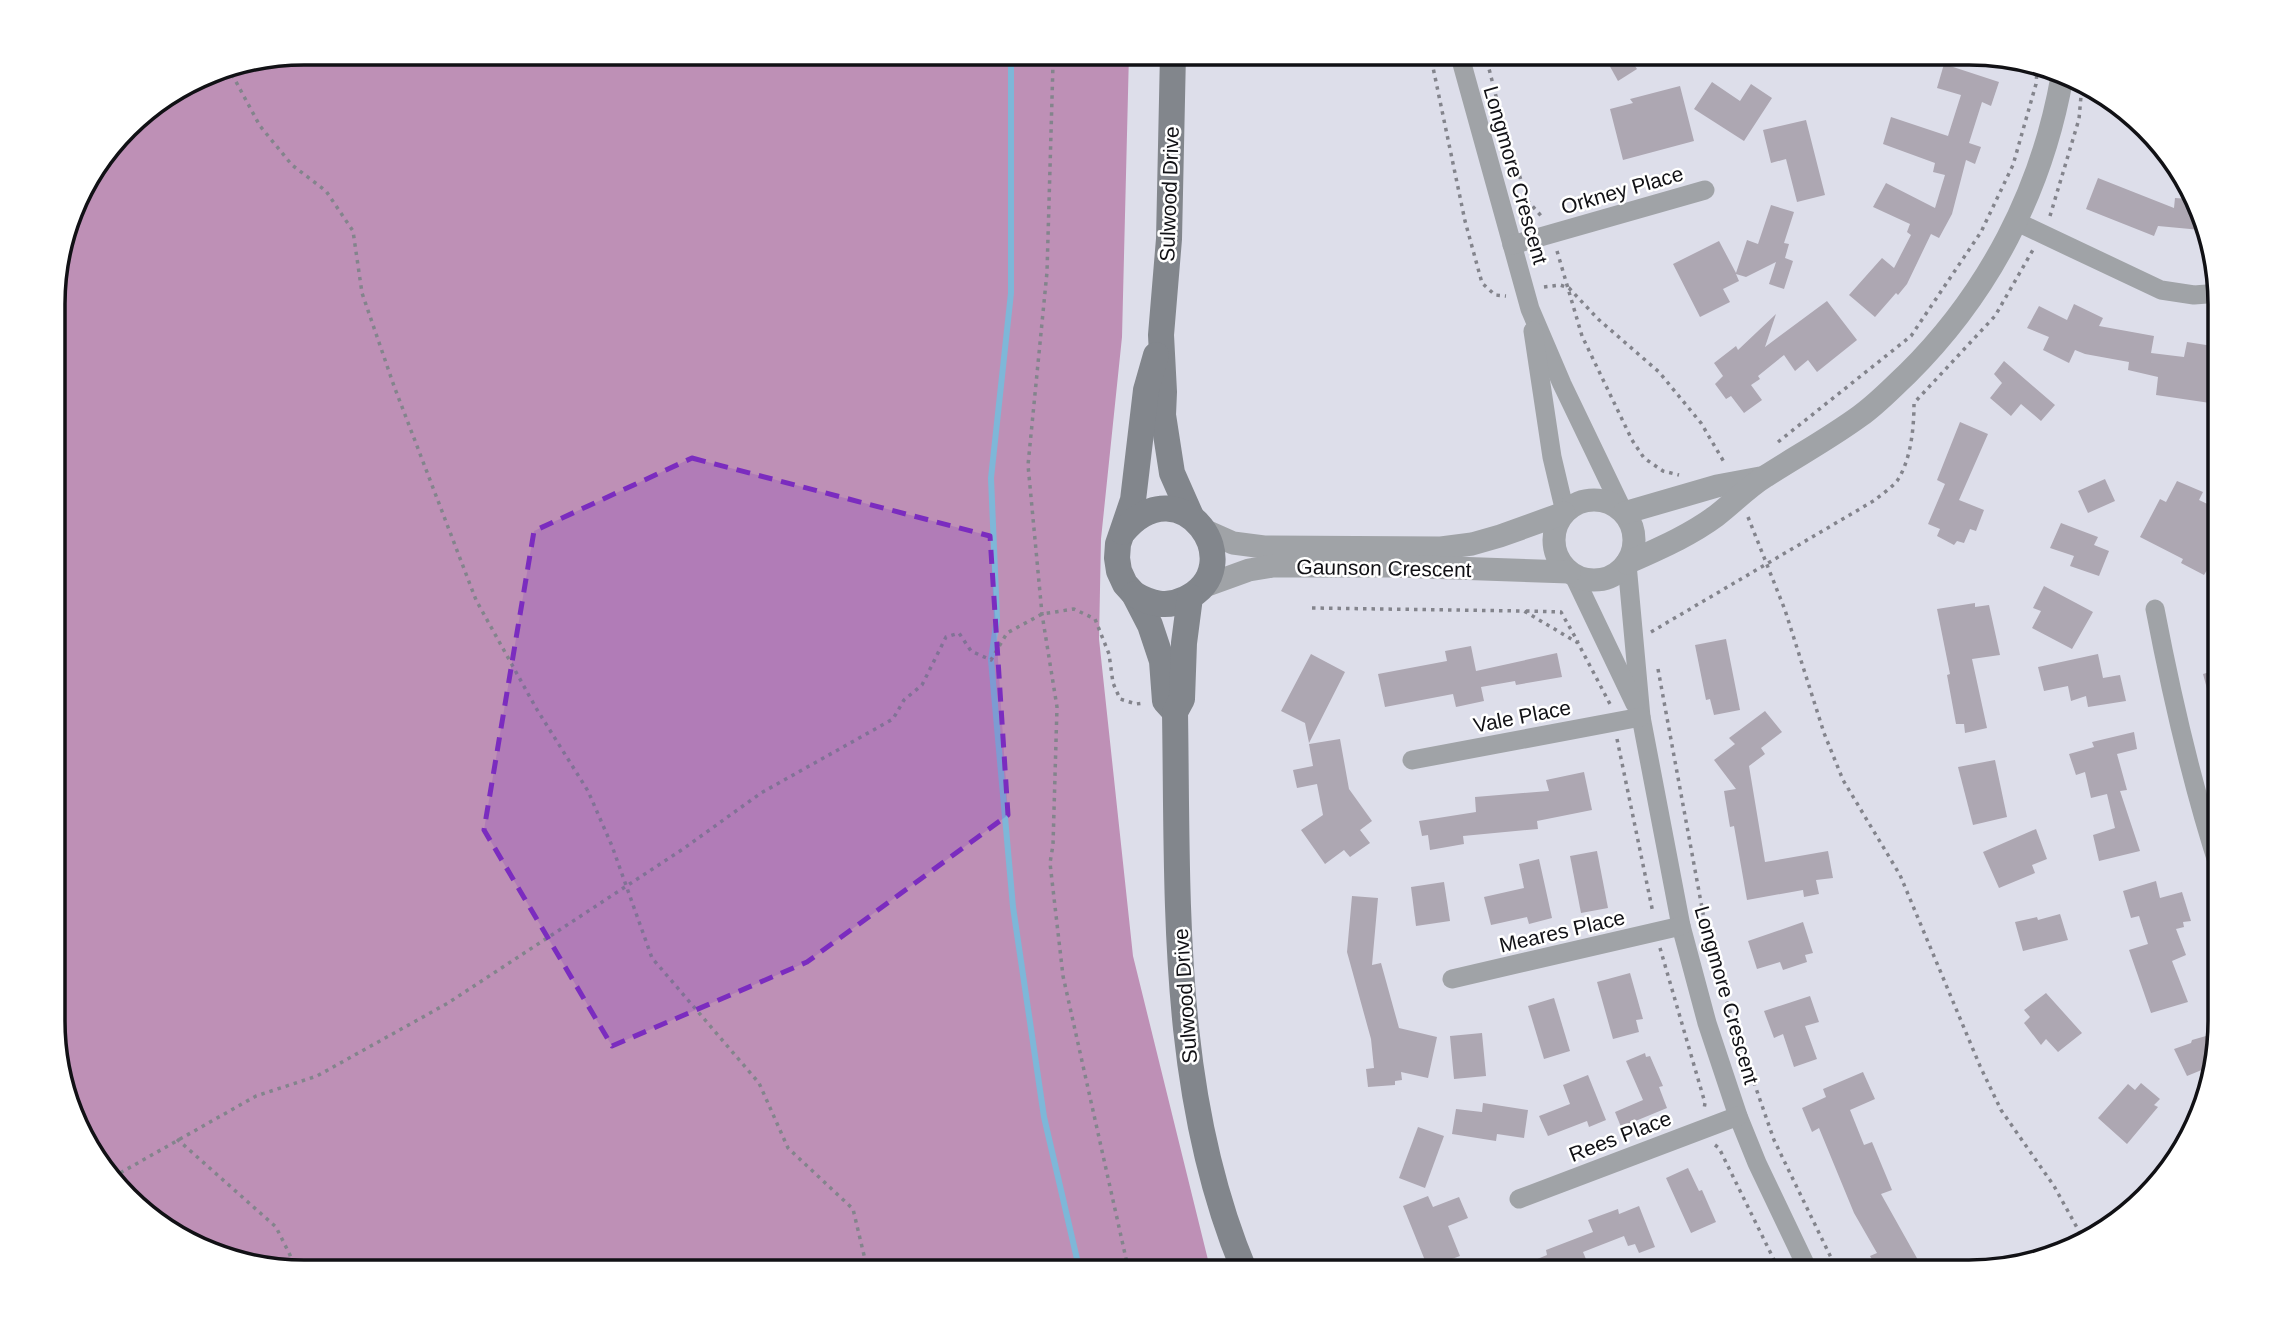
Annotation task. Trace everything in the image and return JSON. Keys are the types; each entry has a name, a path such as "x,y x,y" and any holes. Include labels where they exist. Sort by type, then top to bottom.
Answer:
{"main road":[{"name":"Sulwood Drive","path":"1170,706 1182,699 1184,643 1196,592 1209,575 1213,560 1212,545 1172,473 1166,441 1161,335 1169,239 1173,65"},
{"name":"Sulwood Drive","path":"1161,335 1146,390 1133,500 1118,544 1117,558 1125,584 1134,594 1150,625 1162,661 1170,706 1186,1044 1210,1167 1241,1260"},
{"path":"1123,532 1133,520 1146,512 1161,508 1177,510 1198,523"},
{"path":"1134,594 1156,604 1168,604 1196,592"}],"street":[{"name":"Longmore Crescent","path":"1463,65 1527,300 1552,457 1565,513"},
{"path":"1627,564 1704,524 1764,477 1861,416 1929,353 1968,304 2017,222 2040,166 2057,109 2061,83"},
{"name":"Orkney Place","path":"1512,244 1705,190"},
{"path":"2017,222 2161,290 2194,295 2208,294"},
{"name":"Longmore Crescent","path":"1527,300 1562,384 1623,512"},
{"path":"1623,512 1717,486 1764,477"},
{"path":"1594,500 1614,505 1623,512 1633,528 1634,537 1632,555 1620,572 1602,580 1582,579 1562,564 1554,544 1558,523 1565,513 1583,501 1594,500"},
{"name":"Gaunson Crescent","path":"1198,523 1233,543 1264,547 1441,548 1482,541 1565,513"},
{"name":"Longmore Crescent","path":"1627,564 1641,718 1681,926 1707,1023 1738,1116 1802,1260"},
{"name":"Gaunson Crescent","path":"1196,592 1249,570 1273,566 1396,566 1571,573"},
{"name":"Longmore Crescent","path":"1571,573 1641,718"},
{"path":"2155,609 2192,778 2208,831"},
{"name":"Vale Place","path":"1412,760 1641,718"},
{"name":"Meares Place","path":"1452,979 1681,926"},
{"name":"Rees Place","path":"1519,1199 1738,1116"}],"path":[{"path":"1053,65 1047,272 1028,465 1042,614 1057,708 1054,845 1050,863 1063,976 1126,1260"},
{"path":"1433,65 1465,222 1482,283 1495,295 1527,300 1560,285 1569,288 1598,319 1659,372 1701,424 1724,462"},
{"path":"1488,65 1527,200 1546,221"},
{"path":"1776,443 1911,336 1981,232 2003,187 2014,164 2037,75"},
{"path":"233,76 260,126 292,165 326,191 353,231 362,293 394,386 476,600 536,708 587,792 612,846 652,958 759,1083 788,1147 853,1209 865,1260"},
{"path":"1555,246 1582,336 1632,440 1644,458 1663,471 1682,476"},
{"path":"1652,644 1650,632 1875,500 1896,481"},
{"path":"1747,514 1785,610 1824,733 1843,780 1900,876 2001,1110 2054,1186 2080,1233"},
{"path":"1312,608 1561,612 1609,701 1657,932 1705,1103 1703,1116"},
{"path":"120,1173 256,1096 317,1076 448,1003 683,849 761,793 893,719 904,700 922,685 946,637 959,634 971,651 991,660 1007,633 1042,614 1074,609 1095,619 1109,654 1113,683 1120,699 1136,704 1170,706"},
{"path":"1524,611 1578,643"},
{"path":"1657,667 1711,948 1735,1028 1774,1140 1832,1260"},
{"path":"177,1139 276,1227 291,1259"},
{"path":"1710,1143 1719,1148 1774,1260"}],"highlighted area":[{"path":"692,458 990,536 1008,815 807,962 612,1046 484,830 534,531"}],"shaded area":[{"path":"1129,65 1122,337 1101,539 1099,639 1133,956 1208,1260 304,1260 242,1252 212,1242 158,1211 124,1179 89,1127 69,1068 65,1021 67,273 83,212 105,171 124,146 146,124 198,89 227,77 273,67"}],"building":[{"path":"1609,65 1634,65 1637,69 1618,81"},
{"path":"1944,65 1999,82 1991,106 1982,102 1969,143 1981,147 1975,164 1966,160 1952,214 1939,238 1931,234 1907,284 1875,317 1849,295 1882,258 1894,268 1911,235 1907,232 1910,224 1873,207 1886,183 1935,208 1945,175 1933,172 1935,163 1883,144 1891,117 1948,136 1961,95 1937,88"},
{"path":"1712,82 1740,101 1751,84 1772,98 1744,141 1694,109"},
{"path":"1680,86 1694,141 1623,160 1610,109 1633,103 1630,99"},
{"path":"1806,120 1825,195 1797,202 1786,159 1771,163 1763,130"},
{"path":"2098,178 2174,208 2175,198 2184,199 2197,230 2158,226 2154,236 2086,209"},
{"path":"1771,205 1794,212 1784,243 1789,244 1785,258 1793,261 1784,289 1769,284 1776,262 1746,277 1736,274 1739,281 1723,289 1730,302 1700,317 1673,264 1719,241 1736,273 1747,240 1758,244"},
{"path":"1827,301 1857,340 1817,372 1808,360 1795,371 1784,355 1751,385 1762,400 1744,413 1731,396 1726,399 1715,384 1723,376 1714,363 1736,346 1738,350 1776,314 1765,347"},
{"path":"2074,304 2103,318 2099,326 2154,336 2151,353 2184,357 2187,342 2208,345 2208,403 2156,395 2158,377 2128,370 2129,362 2075,350 2069,363 2043,350 2049,337 2027,328 2039,306 2067,320"},
{"path":"2004,361 2055,405 2041,421 2021,404 2011,416 1990,398 2002,383 1994,374"},
{"path":"1960,422 1988,434 1959,500 1984,510 1976,531 1970,529 1964,543 1957,541 1954,545 1937,536 1940,529 1928,524 1945,484 1937,480"},
{"path":"2105,479 2115,501 2088,513 2078,491"},
{"path":"2177,481 2203,492 2199,500 2208,504 2208,570 2204,575 2181,563 2183,559 2140,537 2160,499 2166,502"},
{"path":"2061,523 2098,537 2094,545 2109,551 2099,576 2070,566 2074,556 2050,548"},
{"path":"2044,586 2093,612 2072,649 2032,628 2041,611 2033,608"},
{"path":"1975,603 1975,607 1989,605 2000,655 1972,659 1987,728 1965,733 1964,724 1956,724 1947,675 1950,674 1937,609"},
{"path":"1726,639 1740,710 1714,715 1710,699 1706,700 1695,645"},
{"path":"1471,646 1476,671 1557,653 1562,677 1516,685 1515,681 1481,687 1484,701 1456,707 1453,694 1385,707 1378,674 1447,661 1445,651"},
{"path":"1311,654 1345,672 1309,743 1305,723 1281,711"},
{"path":"2098,654 2103,678 2120,675 2126,701 2088,707 2086,696 2071,701 2068,686 2044,691 2038,667"},
{"path":"2208,673 2208,692 2203,674"},
{"path":"1765,711 1782,732 1761,748 1765,754 1749,766 1765,862 1828,851 1833,878 1816,880 1819,894 1804,897 1803,890 1747,900 1734,826 1730,827 1724,791 1736,789 1714,760 1735,744 1729,738"},
{"path":"2134,732 2137,749 2117,754 2127,790 2120,791 2140,851 2099,861 2093,835 2115,828 2107,794 2091,798 2085,772 2076,775 2069,754 2094,747 2092,742"},
{"path":"1340,739 1349,789 1372,821 1360,830 1370,843 1350,857 1344,850 1325,864 1301,830 1323,815 1317,784 1297,788 1293,770 1313,766 1309,744"},
{"path":"1995,760 2007,817 1973,825 1958,767"},
{"path":"1584,772 1592,810 1537,821 1538,829 1463,836 1464,844 1430,850 1428,835 1422,836 1419,821 1476,812 1475,797 1549,791 1546,780"},
{"path":"2036,829 2047,859 2032,865 2035,873 1999,888 1983,852"},
{"path":"1597,851 1608,908 1581,913 1570,856"},
{"path":"1539,859 1552,918 1529,924 1527,917 1491,925 1484,897 1524,888 1519,864"},
{"path":"2156,881 2160,898 2182,892 2191,921 2183,922 2184,927 2176,929 2186,955 2172,961 2188,1002 2151,1013 2129,950 2148,944 2139,916 2131,918 2123,891"},
{"path":"1444,882 1450,921 1416,926 1411,887"},
{"path":"1352,896 1378,898 1372,965 1381,963 1399,1028 1437,1037 1428,1078 1401,1072 1402,1080 1395,1081 1395,1085 1368,1087 1366,1069 1374,1068 1371,1039 1347,952"},
{"path":"2060,914 2068,940 2023,951 2015,922"},
{"path":"1803,922 1813,953 1805,955 1807,962 1783,970 1780,962 1757,969 1748,941"},
{"path":"1630,973 1643,1019 1636,1020 1639,1032 1613,1039 1597,982"},
{"path":"2046,993 2082,1033 2058,1052 2046,1039 2041,1045 2024,1023 2030,1017 2024,1010"},
{"path":"1810,996 1819,1022 1805,1026 1817,1059 1794,1067 1783,1034 1774,1038 1764,1011"},
{"path":"1554,998 1570,1051 1544,1059 1528,1006"},
{"path":"1482,1033 1486,1076 1454,1079 1450,1036"},
{"path":"2208,1035 2204,1069 2187,1076 2174,1049 2191,1043 2192,1040"},
{"path":"1645,1053 1646,1057 1650,1056 1663,1086 1659,1087 1667,1108 1621,1127 1615,1112 1643,1100 1626,1061"},
{"path":"1863,1072 1875,1099 1850,1110 1864,1145 1872,1142 1892,1190 1881,1194 1918,1260 1872,1260 1870,1256 1877,1253 1854,1213 1819,1128 1812,1132 1802,1108 1826,1097 1823,1089"},
{"path":"1588,1075 1606,1120 1589,1127 1587,1121 1548,1136 1539,1116 1570,1104 1563,1085"},
{"path":"2141,1083 2160,1099 2154,1105 2158,1107 2127,1144 2098,1118 2128,1084 2135,1090"},
{"path":"1483,1103 1528,1110 1524,1138 1497,1134 1496,1141 1452,1134 1456,1109 1482,1112"},
{"path":"1418,1127 1444,1136 1425,1188 1399,1178"},
{"path":"1688,1168 1699,1191 1702,1190 1716,1222 1691,1233 1666,1178"},
{"path":"1428,1196 1433,1207 1459,1197 1468,1218 1448,1226 1460,1256 1449,1260 1425,1260 1403,1206"},
{"path":"1639,1206 1655,1247 1639,1253 1635,1244 1628,1246 1624,1236 1583,1252 1586,1260 1535,1260 1547,1255 1546,1250 1593,1232 1588,1220 1618,1209 1619,1214"}],"waterway":[{"path":"1011,65 1011,293 991,478 997,618 991,660 1013,907 1044,1117 1077,1260"}]}
